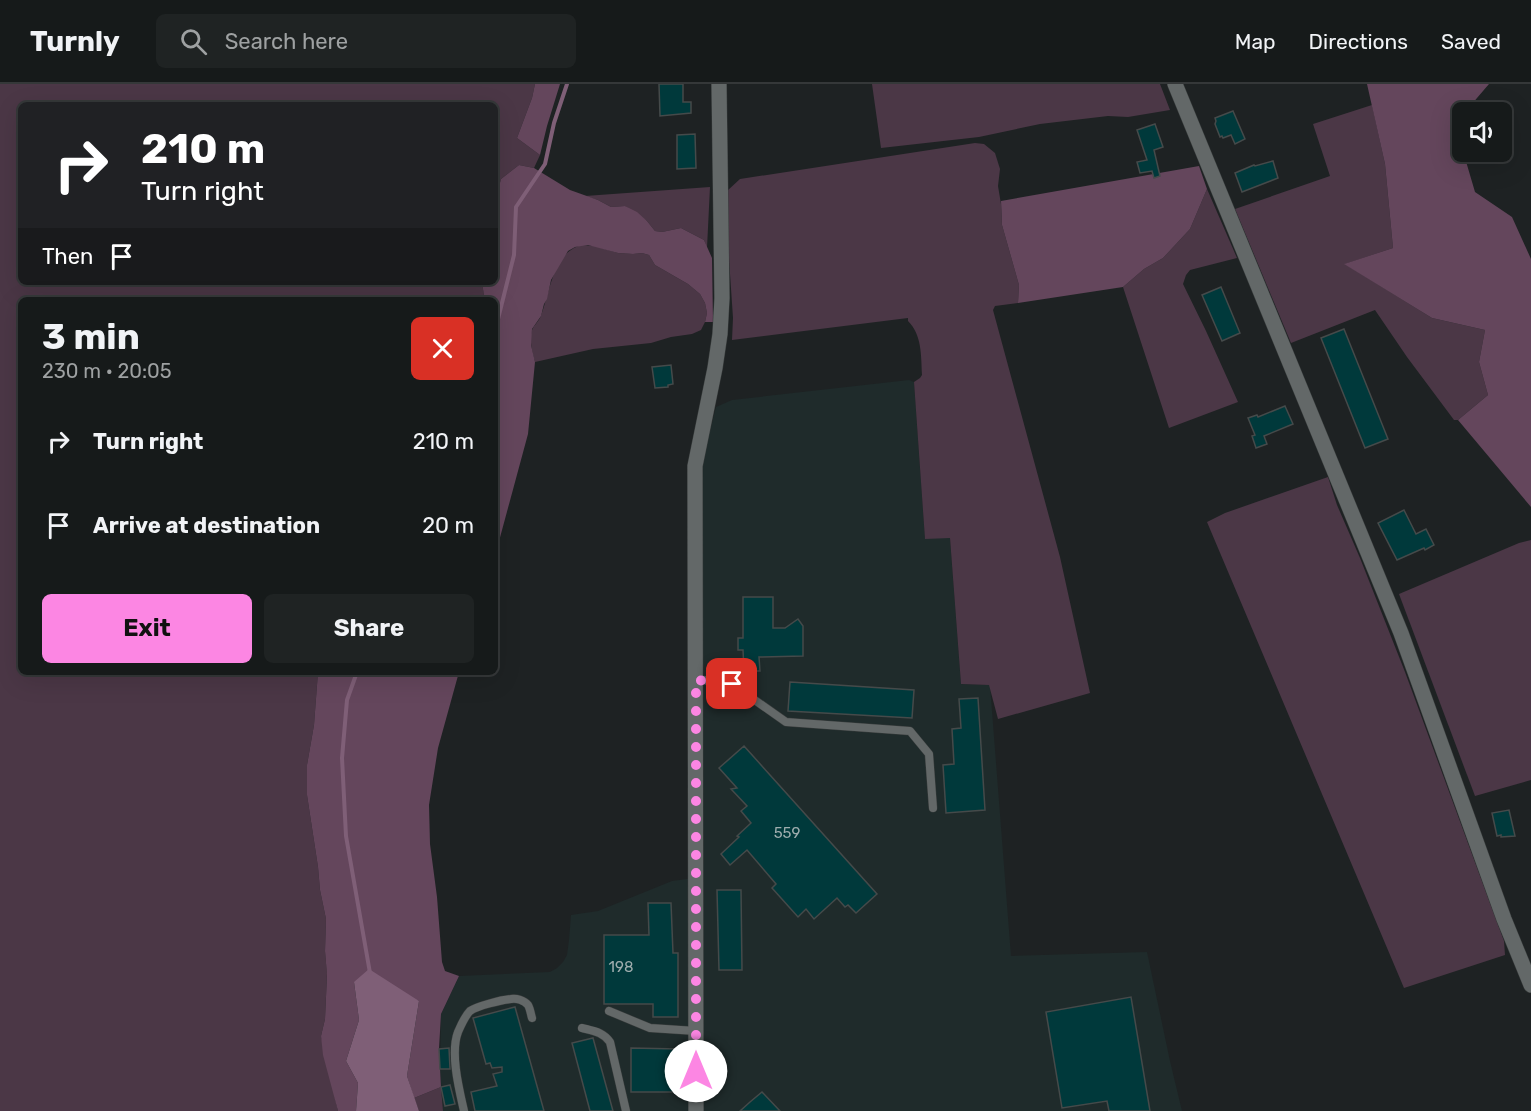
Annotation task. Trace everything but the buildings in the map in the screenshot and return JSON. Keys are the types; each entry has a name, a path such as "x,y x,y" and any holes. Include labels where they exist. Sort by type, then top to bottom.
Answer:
{"street":[{"path":"696,1111 695,466 720,333 722,298 719,84"},
{"path":"1175,84 1401,633 1504,919 1531,985"}],"lane":[{"path":"696,680 732,684 786,722 910,731 929,754 933,808"},
{"path":"464,1111 459,1089 455,1048 458,1032 465,1018 471,1010 477,1007 513,998 528,1005 532,1018"},
{"path":"609,1011 650,1028 696,1031"},
{"path":"582,1028 599,1032 610,1042 626,1111"}],"shaded area":[{"path":"0,84 535,84 517,138 540,155 534,168 519,165 501,179 498,190 498,102 18,102 18,285 482,285 484,296 18,297 18,675 318,675 314,725 307,765 307,795 326,919 327,974 325,1019 321,1036 338,1111 0,1111"},
{"path":"535,84 560,84 540,155 517,138"},
{"path":"872,84 1160,84 1170,110 1128,117 1108,116 1040,124 979,137 881,148"},
{"path":"1367,84 1489,84 1474,102 1452,102 1452,162 1466,162 1475,192 1512,217 1531,259 1531,507 1458,420 1488,395 1479,362 1485,330 1432,318 1344,264 1393,248 1385,164"},
{"path":"1372,105 1385,164 1393,248 1345,264 1432,318 1485,330 1479,362 1488,395 1458,420 1454,420 1375,310 1291,343 1235,209 1330,176 1313,124"},
{"path":"975,143 984,144 995,153 1000,169 998,186 1002,225 1019,285 1018,303 995,306 993,310 1060,557 1090,693 998,719 989,685 961,684 950,538 925,539 914,382 922,375 921,353 916,333 908,318 732,340 727,191 740,179"},
{"path":"519,165 534,168 570,190 611,207 625,206 637,212 655,231 681,228 704,240 712,258 713,322 705,322 707,313 700,294 688,284 655,265 649,255 618,253 588,245 575,247 568,251 551,280 541,316 532,329 531,345 535,362 528,434 498,545 498,297 484,297 482,285 498,285 498,190 501,179"},
{"path":"1199,166 1207,189 1190,229 1163,258 1144,269 1123,287 1018,303 1019,285 1002,225 1001,201"},
{"path":"710,187 707,248 704,240 681,228 655,231 647,221 625,206 611,207 585,196"},
{"path":"1207,189 1237,258 1190,270 1183,284 1238,402 1169,428 1123,287 1144,269 1163,258 1190,229"},
{"path":"582,245 595,246 618,253 649,255 655,265 688,284 700,294 707,313 701,330 651,343 593,349 535,362 531,334 540,318 558,265 572,249"},
{"path":"909,380 914,382 925,538 950,538 961,684 990,685 1011,956 1147,952 1182,1111 443,1111 440,1069 441,1014 459,976 550,972 563,962 567,955 571,915 598,911 672,881 702,877 702,462 716,407 732,400"},
{"path":"1328,477 1337,505 1405,672 1504,941 1505,955 1404,988 1207,522 1225,513"},
{"path":"1531,540 1531,780 1475,796 1399,594"},
{"path":"318,675 458,675 438,748 429,805 430,844 442,962 445,971 459,976 441,1014 439,1049 441,1087 414,1098 407,1076 419,1001 354,982 359,1020 346,1061 358,1083 356,1111 338,1111 323,1055 321,1036 325,1019 327,975 326,919 307,795 307,765 314,725"},
{"path":"369,969 419,1001 407,1076 419,1111 356,1111 358,1083 346,1061 359,1020 354,982"},
{"path":"441,1087 443,1111 419,1111 414,1098"}],"waterway":[{"path":"498,319 514,255 516,207 545,164 554,123 567,84"},
{"path":"356,675 347,700 342,758 346,836 370,973"}],"route":[{"path":"696,1071 696,680 732,684"}]}
